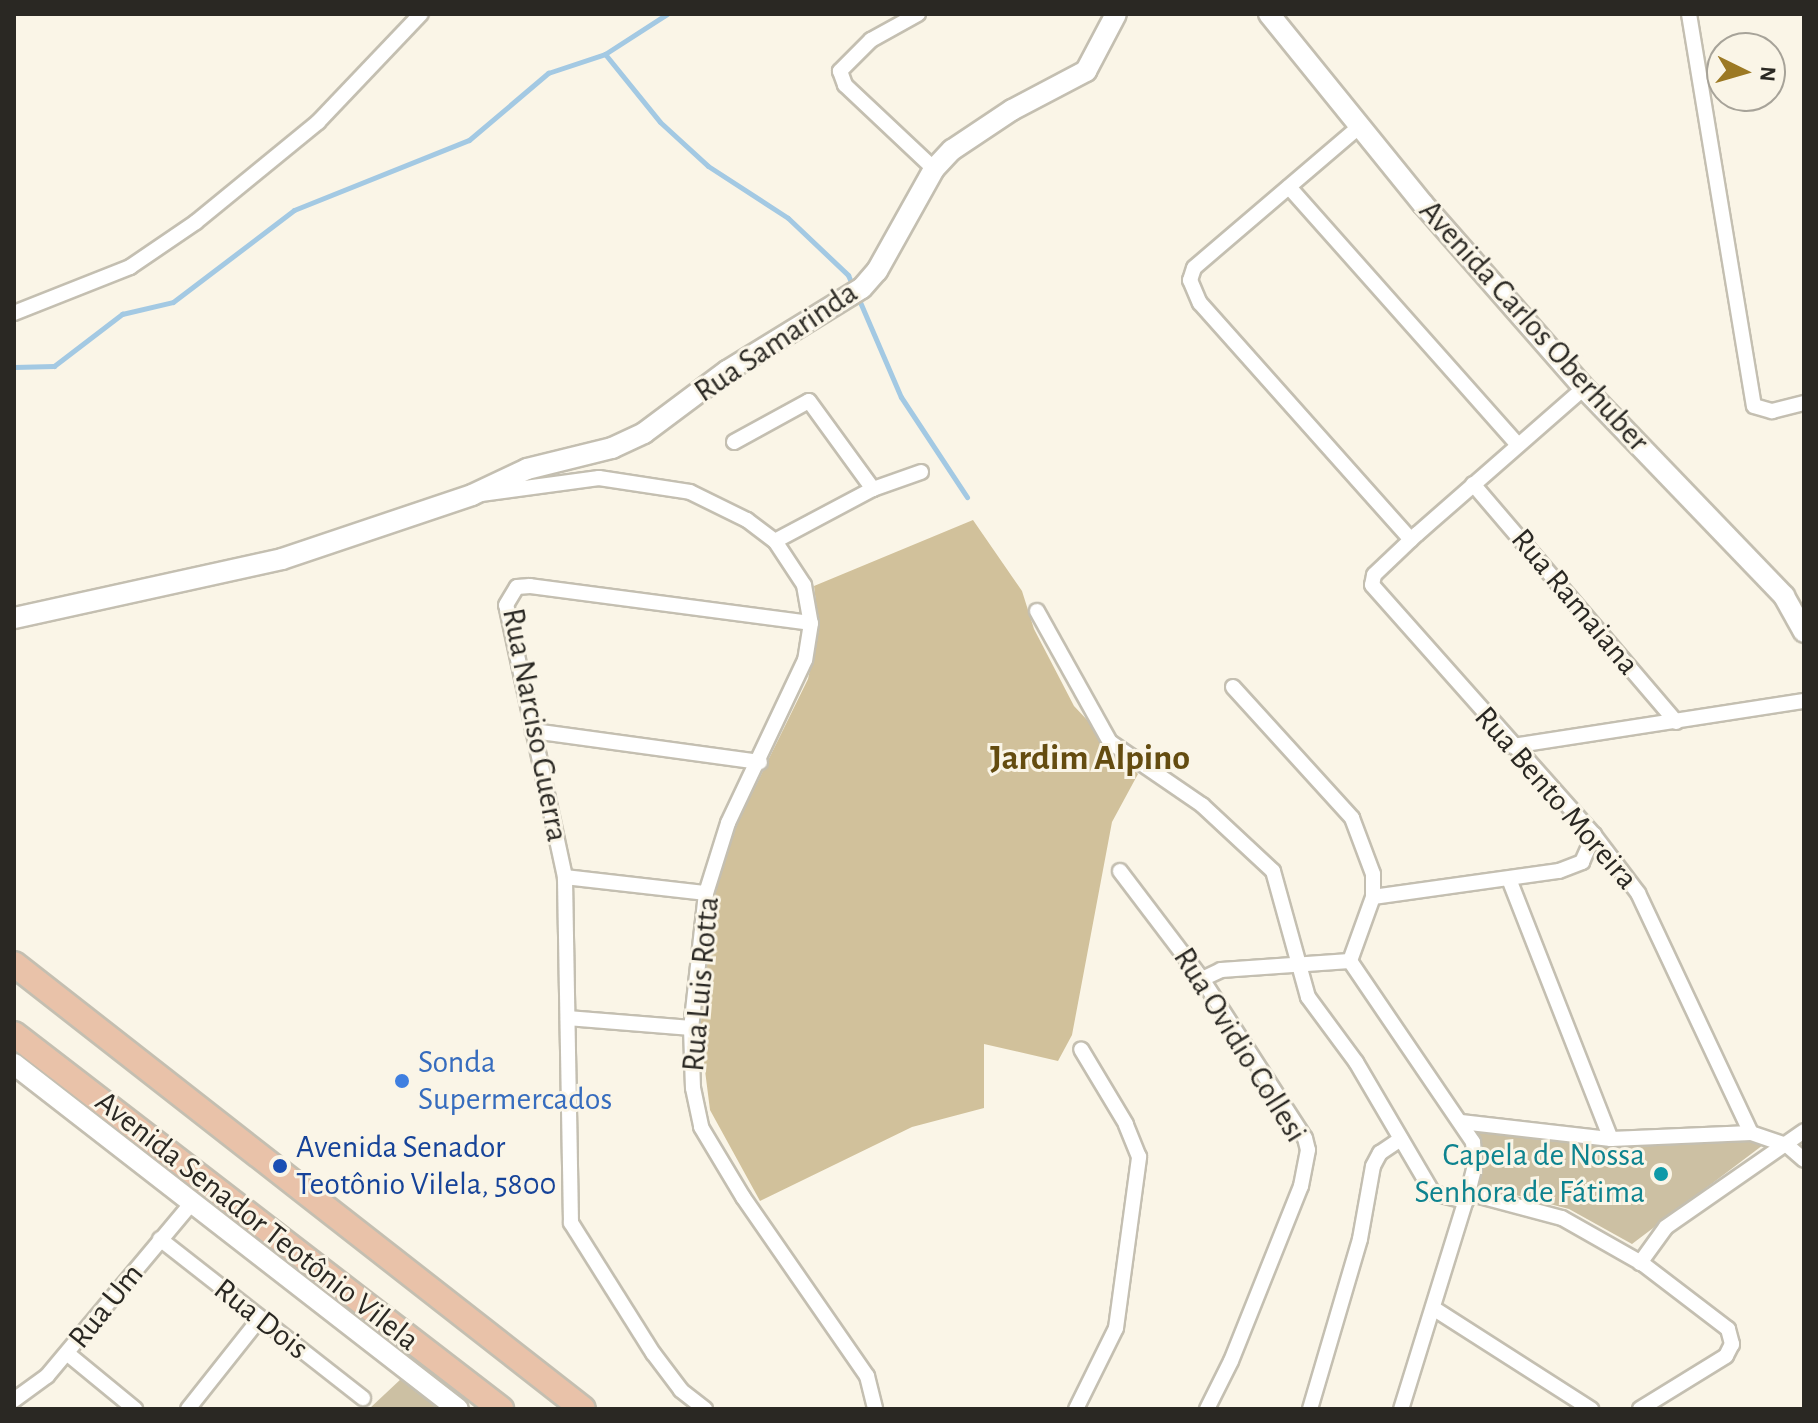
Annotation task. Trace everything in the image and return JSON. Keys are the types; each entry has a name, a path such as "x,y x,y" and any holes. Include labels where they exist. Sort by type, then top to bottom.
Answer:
{"main road":[{"name":"Rua Samarinda","path":"14,618 282,559 472,495 527,469 628,442 727,371 833,307 877,271 934,169 987,125 1086,71 1116,14"},
{"name":"Avenida Carlos Oberhuber","path":"1269,14 1360,126 1584,388 1784,596 1804,632"},
{"name":"Avenida Senador Teotônio Vilela","path":"14,964 581,1408"},
{"name":"Avenida Senador Teotônio Vilela","path":"14,1034 501,1409"},
{"name":"Avenida Senador Teotônio Vilela","path":"14,1064 458,1409"}],"street":[{"path":"14,313 130,267 206,215 318,122 421,14"},
{"path":"918,14 871,40 840,71 845,85 934,169"},
{"path":"1689,14 1754,406 1772,411 1804,403"},
{"path":"1360,126 1194,268 1192,295 1411,540"},
{"path":"1289,187 1518,445"},
{"name":"Rua Bento Moreira","path":"1584,388 1411,540 1374,575 1373,587 1594,835 1652,915 1751,1133"},
{"path":"734,442 809,401 873,489"},
{"path":"775,541 873,489 921,472"},
{"path":"472,495 623,478 690,492 775,541 804,585 811,623"},
{"name":"Rua Ramaiana","path":"1473,484 1676,722"},
{"name":"Rua Narciso Guerra","path":"705,1409 681,1390 653,1353 571,1223 565,877 506,609 517,587 811,623"},
{"path":"1037,611 1110,742 1202,805 1273,871 1284,896 1297,962 1308,997 1356,1062 1433,1193 1467,1197 1562,1218 1640,1263 1712,1314 1728,1329 1732,1344 1726,1356 1640,1409"},
{"name":"Rua Luis Rotta","path":"811,623 799,678 724,834 706,893 691,1028 694,1097 701,1127 743,1197 867,1376 875,1409"},
{"path":"1233,687 1352,818 1370,861 1373,897 1350,961"},
{"path":"1512,746 1804,701"},
{"path":"533,731 760,762"},
{"path":"1373,897 1509,879 1582,862 1594,835"},
{"name":"Rua Ovidio Collesi","path":"1120,871 1202,979 1305,1138 1308,1150 1301,1186 1231,1361 1207,1409"},
{"path":"565,877 706,893"},
{"path":"1509,879 1611,1139"},
{"path":"1202,979 1221,970 1297,962 1350,961"},
{"path":"1350,961 1473,1142 1475,1165 1467,1197 1401,1409"},
{"path":"568,1018 691,1028"},
{"path":"1076,1409 1116,1328 1139,1157 1126,1124 1081,1049"},
{"path":"1461,1122 1611,1139 1751,1133 1788,1146 1804,1160"},
{"path":"1640,1263 1666,1227 1788,1146 1804,1131"},
{"path":"1310,1409 1360,1239 1373,1166 1380,1153 1401,1139"},
{"name":"Rua Um","path":"14,1400 68,1354 191,1204"},
{"name":"Rua Dois","path":"160,1239 363,1398"},
{"path":"1433,1308 1591,1409"},
{"path":"188,1409 260,1318"},
{"path":"68,1354 135,1409"}],"shaded area":[{"path":"973,520 1022,591 1034,629 1074,706 1138,774 1112,822 1072,1035 1058,1061 984,1044 984,1108 912,1127 760,1201 710,1110 700,1031 715,892 730,838 808,679 819,629 814,586"},
{"path":"1478,1128 1612,1143 1748,1141 1763,1145 1632,1244 1569,1209 1477,1185"},
{"path":"402,1378 438,1409 369,1409"}],"waterway":[{"path":"14,367 54,366 122,314 173,302 294,210 469,140 548,73 605,54 667,14"},
{"path":"605,54 660,122 708,166 788,218 848,275 853,286"},
{"path":"857,295 901,397 967,497"}],"place":[{"name":"Sonda Supermercados","path":"402,1081"},
{"name":"Avenida Senador Teotônio Vilela, 5800","path":"280,1166"},
{"name":"Capela de Nossa Senhora de Fátima","path":"1661,1174"}],"district":[{"name":"Jardim Alpino","path":"1090,759"}]}
